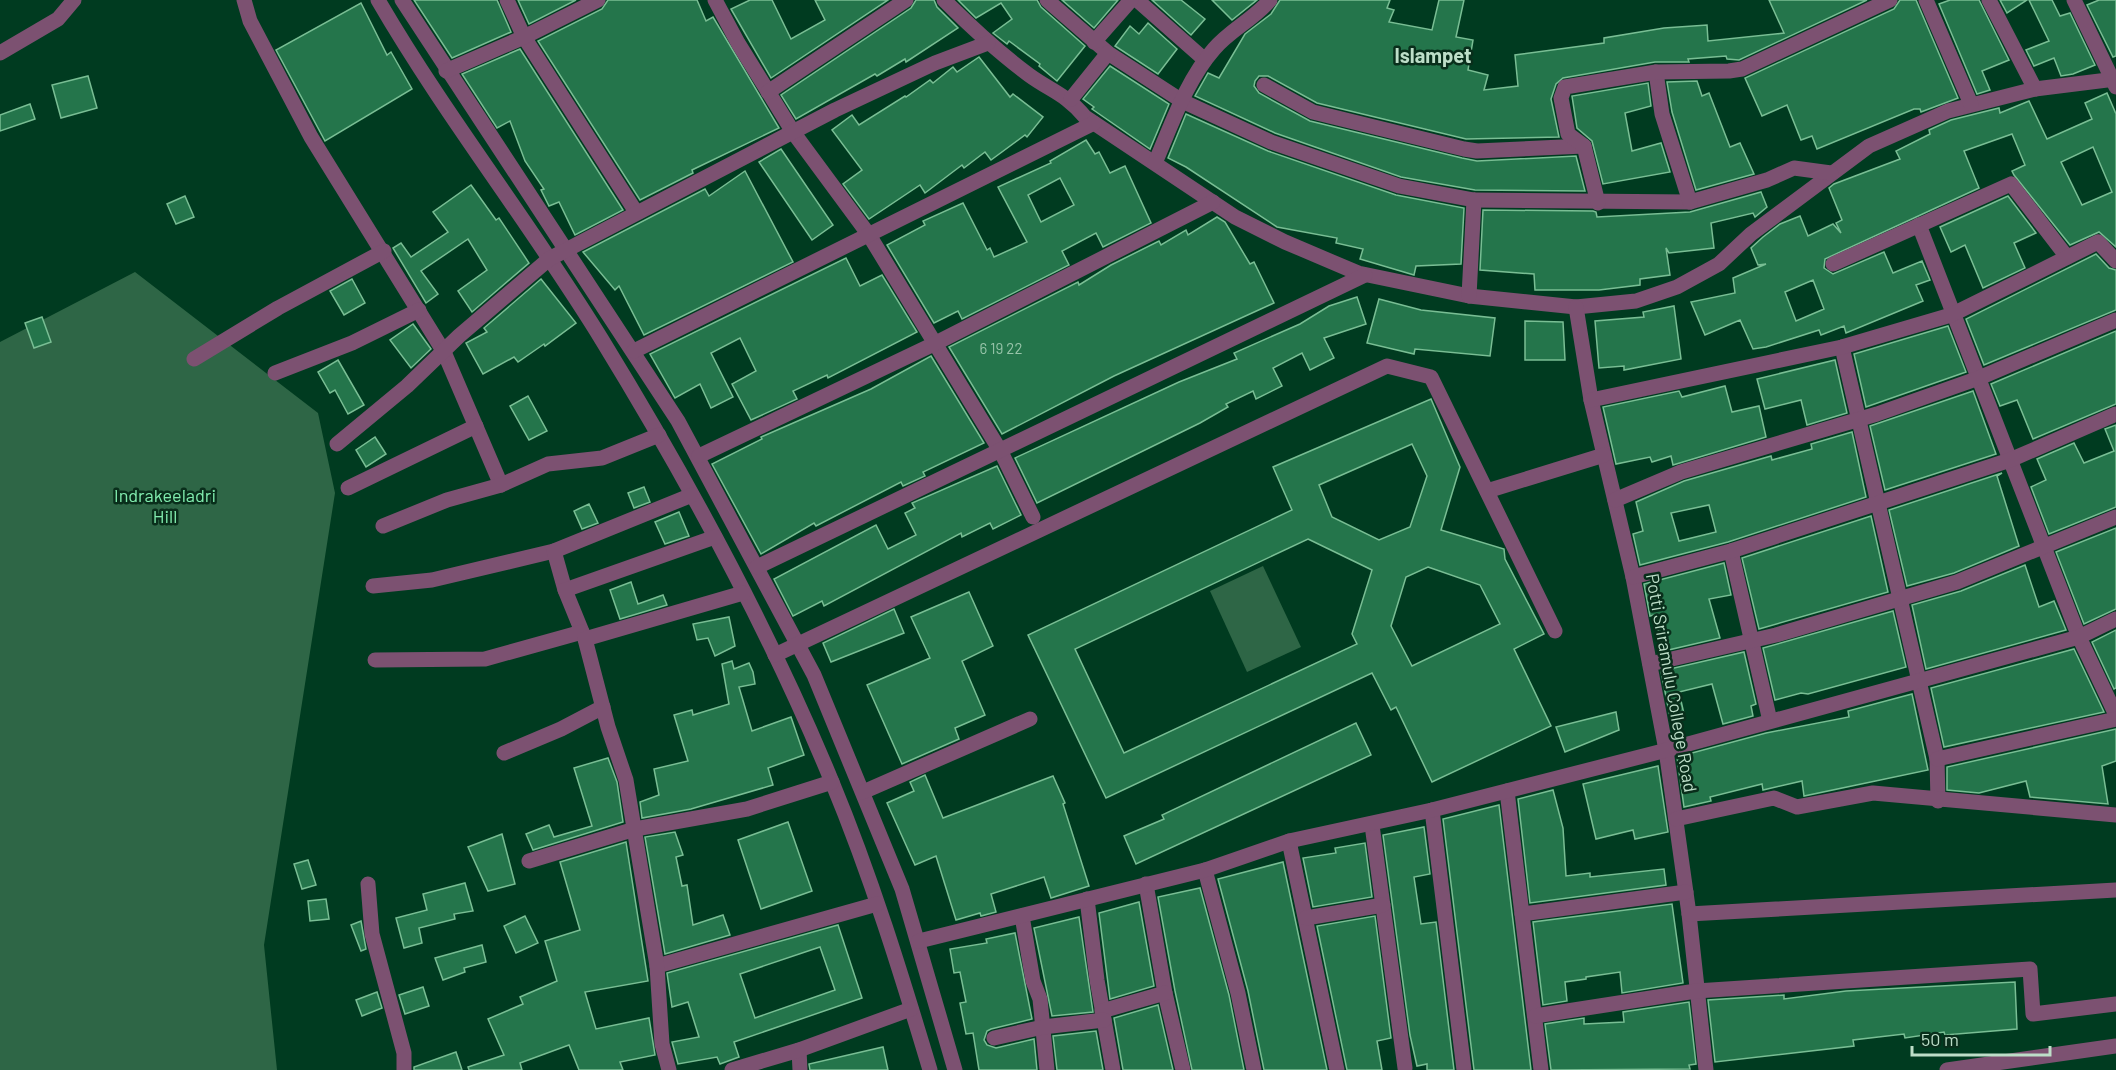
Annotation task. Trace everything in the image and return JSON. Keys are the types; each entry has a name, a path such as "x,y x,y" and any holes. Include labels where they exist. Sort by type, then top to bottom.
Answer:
{"street":[{"path":"0,53 57,19 75,0"},
{"path":"244,0 250,21 311,137 384,251 444,352 501,485"},
{"path":"378,0 423,75 549,259 659,435 715,537 775,655 832,782 877,904 930,1070"},
{"path":"402,0 446,71 634,351 699,456 758,567 798,645 863,792 902,889 955,1070"},
{"path":"507,0 524,37 636,212"},
{"path":"446,71 524,37 598,0"},
{"path":"715,0 793,132 869,234 1001,452 1033,517"},
{"path":"768,92 906,0"},
{"path":"944,0 988,43 1032,77 1071,99 1085,117 1235,217 1285,242 1365,275 1469,296 1576,307 1636,301 1677,287 1719,264 1751,234 1869,146 1948,111 2035,89 2115,82 2078,1"},
{"path":"1047,0 1108,53 1182,101 1271,142 1388,183 1474,200 1598,203 1690,202 1767,180 1794,168 1831,173"},
{"path":"1094,42 1131,0"},
{"path":"1137,0 1205,60"},
{"path":"1155,163 1182,101 1205,60 1216,46 1270,0"},
{"path":"1598,203 1584,146 1568,134 1561,98 1565,87 1656,72 1742,69 1890,0"},
{"path":"1926,0 1971,104"},
{"path":"1989,0 2035,89"},
{"path":"337,444 549,259 793,132 935,63 988,43"},
{"path":"1071,99 1108,53"},
{"path":"1656,72 1662,114 1690,202"},
{"path":"1264,85 1313,112 1464,149 1477,151 1584,146"},
{"path":"634,351 1094,123"},
{"path":"1833,264 2011,184 2067,257"},
{"path":"1469,296 1474,200"},
{"path":"699,456 934,344 1213,202"},
{"path":"1919,225 2079,637 2116,717 1937,759"},
{"path":"1591,400 1842,347 1953,314 2098,242 2116,261"},
{"path":"194,359 278,308 384,251"},
{"path":"758,567 1365,275"},
{"name":"Potti Sriramulu College Road","path":"1576,307 1591,400 1633,577 1666,750 1689,914 1706,1070"},
{"path":"275,373 352,343 419,310"},
{"path":"1615,500 1681,472 1860,419 1979,378 2116,320"},
{"path":"1842,347 1879,504 1898,598 1920,681 1937,759 1938,801"},
{"path":"775,655 1387,366 1431,377 1555,631"},
{"path":"1633,577 1731,551 2010,460 2116,414"},
{"path":"348,488 476,426"},
{"path":"383,526 447,500 501,485 549,464 602,458 659,435"},
{"path":"1487,491 1604,455"},
{"path":"373,586 432,580 554,551 692,495"},
{"path":"1650,664 1752,640 1957,582 2116,517"},
{"path":"565,590 715,537"},
{"path":"554,551 565,590 584,636 626,780 657,966 662,1044 669,1070"},
{"path":"1731,551 1770,721"},
{"path":"375,660 485,659 584,636 743,593"},
{"path":"919,941 1205,870 1289,841 1372,825 1666,750 2079,637 2116,619"},
{"path":"504,753 561,729 603,707"},
{"path":"863,792 1030,719"},
{"path":"529,861 635,829 747,808 832,782"},
{"path":"1507,791 1542,1070"},
{"path":"1676,819 1774,798 1797,807 1873,793 1938,801 2116,815"},
{"path":"1432,810 1464,1070"},
{"path":"1372,825 1405,1068"},
{"path":"1289,841 1337,1070"},
{"path":"1205,870 1238,993 1254,1070"},
{"path":"368,884 372,934 404,1053 404,1070"},
{"path":"1146,884 1165,993 1183,1070"},
{"path":"1689,914 2116,890"},
{"path":"1522,914 1686,892"},
{"path":"1087,899 1113,1070"},
{"path":"657,966 877,904"},
{"path":"1306,918 1383,905"},
{"path":"1022,916 1033,981 1040,999 1047,1070"},
{"path":"1535,1016 1696,991 2030,969 2033,1014 2116,1004"},
{"path":"994,1038 1103,1015 1165,993"},
{"path":"732,1070 799,1050 911,1010"},
{"path":"1947,1070 2116,1046"},
{"path":"799,1050 800,1070"}],"green space":[{"name":"Indrakeeladri Hill","path":"135,272 318,413 335,493 264,945 277,1070 0,1070 0,342"},
{"path":"1263,566 1301,647 1247,672 1210,591"}],"building":[{"path":"414,0 497,0 511,32 452,58"},
{"path":"518,0 576,0 529,24"},
{"path":"608,0 697,0 706,21 713,17 779,128 692,170 693,173 640,200 538,41 602,9"},
{"path":"750,0 772,0 791,39 825,20 815,0 888,0 771,78 731,9"},
{"path":"916,0 934,0 937,7 958,28 906,62 905,59 877,76 875,74 796,119 781,95 911,8"},
{"path":"958,0 1037,0 1041,7 1085,46 1057,81 1039,66 1040,64 1009,41 1007,44 993,33 1012,19 1001,3 976,18"},
{"path":"1062,0 1118,0 1094,28"},
{"path":"1152,0 1181,0 1205,19 1191,35"},
{"path":"1212,0 1257,0 1232,20"},
{"path":"1280,0 1390,0 1387,8 1394,10 1389,22 1432,30 1439,0 1464,0 1456,37 1473,40 1468,70 1488,75 1484,90 1518,86 1515,55 1604,43 1604,38 1664,28 1707,25 1708,41 1784,33 1769,0 1867,0 1739,60 1727,59 1726,56 1688,59 1689,62 1655,62 1563,78 1556,84 1551,99 1559,137 1466,139 1317,103 1268,76 1259,76 1255,81 1254,86 1259,93 1310,121 1462,158 1477,161 1576,156 1585,191 1475,190 1401,177 1275,133 1195,96 1208,73 1219,78 1245,34 1271,14"},
{"path":"1900,0 1916,0 1958,98 1921,112 1920,109 1914,109 1817,149 1812,136 1801,140 1787,105 1762,116 1745,78 1894,9"},
{"path":"1950,0 1979,0 2009,60 1982,71 1990,90 1977,94 1939,4"},
{"path":"2000,0 2027,0 2007,13"},
{"path":"2029,0 2052,0 2060,16 2070,13 2095,65 2061,76 2054,58 2034,66 2026,50 2049,41"},
{"path":"2099,0 2116,0 2116,56 2113,57 2087,5"},
{"path":"361,3 387,55 391,52 412,89 325,141 276,50"},
{"path":"1148,23 1177,49 1158,74 1115,46 1130,26 1139,34"},
{"path":"520,49 623,210 575,235 559,202 549,206 541,190 544,189 525,161 510,121 497,128 462,74"},
{"path":"979,57 1010,97 1013,94 1043,117 1027,137 1025,135 991,160 985,152 964,168 962,165 925,193 920,185 869,219 843,184 862,170 832,130 852,115 859,125 930,80 933,83 953,67 957,72"},
{"path":"1110,66 1169,104 1150,149 1092,109 1094,107 1083,99"},
{"path":"88,76 97,108 61,118 52,85"},
{"path":"1697,81 1702,96 1709,93 1730,147 1740,143 1754,174 1696,190 1672,112 1667,82"},
{"path":"1648,83 1651,106 1625,113 1632,151 1661,143 1670,172 1603,184 1592,141 1577,128 1572,96"},
{"path":"2107,93 2116,114 2116,247 2099,232 2070,245 2014,175 2012,171 2025,165 2012,134 1964,151 1979,188 1825,259 1824,268 1833,274 1884,252 1893,273 1922,261 1930,280 1916,285 1923,301 1846,333 1844,326 1821,335 1819,330 1766,347 1753,349 1740,320 1705,335 1691,302 1735,293 1733,278 1766,264 1758,265 1751,248 1780,224 1800,216 1808,236 1833,224 1841,233 1836,223 1842,220 1829,188 1834,184 1900,159 1896,151 1930,134 1929,130 1951,120 1999,108 2000,113 2029,101 2047,139 2092,119 2085,103","holes":["2093,147 2112,192 2082,205 2061,162","1813,280 1824,309 1796,321 1785,292"]},
{"path":"30,104 35,119 0,131 0,115"},
{"path":"1186,114 1268,151 1396,195 1464,208 1461,264 1416,266 1414,275 1360,259 1363,249 1336,243 1337,238 1277,227 1186,167 1168,158"},
{"path":"1086,140 1095,154 1099,152 1110,173 1125,166 1151,223 1103,247 1096,233 1062,251 1069,265 962,319 958,311 934,323 887,245 925,225 923,221 963,203 987,250 990,248 994,257 1027,242 998,187 1051,163 1050,161","holes":["1060,178 1074,205 1041,222 1028,195"]},
{"path":"781,149 833,225 812,240 759,162"},
{"path":"745,171 793,262 644,335 619,286 615,290 583,252 705,189 709,196"},
{"path":"471,185 496,220 499,218 529,263 472,312 458,291 487,270 468,239 421,271 438,294 426,303 393,248 401,243 411,257 448,232 433,212"},
{"path":"1761,192 1767,207 1755,217 1753,213 1711,223 1714,248 1669,253 1666,248 1670,275 1640,279 1640,285 1599,290 1535,290 1534,274 1480,270 1483,210 1593,211 1596,212 1597,217 1690,212"},
{"path":"185,196 194,217 176,224 167,204"},
{"path":"2008,196 2036,233 2014,243 2025,268 1983,288 1965,245 1951,252 1940,227"},
{"path":"1217,217 1225,222 1250,264 1254,262 1274,303 1114,376 1002,434 949,347 1078,282 1079,285 1111,265 1159,241 1161,245 1186,230 1188,235"},
{"path":"2096,254 2109,268 2116,270 2116,310 1984,365 1966,319"},
{"path":"846,258 860,286 882,275 917,332 828,378 827,375 793,391 797,399 751,420 732,384 756,371 740,338 711,353 733,397 711,408 700,384 675,398 650,354"},
{"path":"352,279 365,303 344,315 330,291"},
{"path":"541,279 576,323 518,362 514,357 483,374 466,343 487,332 484,328"},
{"path":"1357,297 1366,324 1324,338 1334,358 1310,370 1302,353 1273,368 1282,386 1256,399 1253,391 1226,404 1228,407 1200,423 1037,503 1015,458 1179,382 1237,359 1234,353 1300,324 1329,306"},
{"path":"1379,299 1421,310 1495,318 1490,356 1415,349 1414,354 1367,343"},
{"path":"1674,306 1681,359 1624,370 1624,366 1599,368 1595,321 1644,317 1643,312"},
{"path":"42,317 51,342 34,348 25,323"},
{"path":"1525,321 1563,322 1565,360 1525,360"},
{"path":"413,324 431,349 411,368 390,340"},
{"path":"1948,326 1966,372 1866,407 1854,354"},
{"path":"2116,331 2116,404 2033,439 2017,400 2000,406 1991,384"},
{"path":"931,356 984,443 923,472 925,476 903,486 901,482 816,526 814,523 761,554 712,464 762,439 761,437 871,389"},
{"path":"338,360 364,405 348,414 335,390 330,393 318,372"},
{"path":"1835,360 1847,413 1807,425 1801,400 1765,409 1757,379"},
{"path":"1725,386 1732,412 1759,406 1766,437 1673,465 1671,456 1652,462 1650,457 1616,464 1603,407 1679,391 1682,397"},
{"path":"1973,391 1996,454 1885,490 1870,426"},
{"path":"528,396 547,431 529,440 510,406"},
{"path":"1431,399 1460,467 1441,530 1504,549 1505,559 1544,634 1514,649 1551,726 1432,782 1396,707 1391,710 1372,673 1106,798 1028,635 1292,510 1273,467","holes":["1412,444 1427,476 1410,527 1379,540 1332,517 1319,485","1308,539 1372,570 1352,634 1357,644 1124,753 1075,649","1428,567 1480,585 1500,624 1412,666 1391,626 1406,577"]},
{"path":"2116,425 2116,507 2049,534 2031,487 2046,480 2037,459 2074,443 2084,463 2114,451 2105,429"},
{"path":"1852,432 1866,497 1728,542 1640,565 1633,534 1643,531 1636,502 1684,481 1771,456 1772,460 1812,449 1811,444","holes":["1709,505 1716,532 1679,541 1671,513"]},
{"path":"375,437 386,454 366,467 356,450"},
{"path":"997,466 1021,515 993,529 990,523 962,537 961,533 824,606 822,601 793,616 774,579 876,525 888,549 916,535 905,513 915,508 912,503"},
{"path":"2002,473 1997,476 2019,546 1954,573 1907,586 1889,510"},
{"path":"644,487 650,502 634,508 628,493"},
{"path":"589,504 598,523 582,529 574,511"},
{"path":"679,512 689,536 665,544 655,522"},
{"path":"1871,516 1888,592 1759,629 1742,558"},
{"path":"2116,528 2116,609 2084,624 2056,552"},
{"path":"1724,563 1731,595 1709,599 1720,638 1664,651 1654,615 1650,616 1644,584"},
{"path":"2025,565 2039,607 2054,601 2066,630 1926,669 1912,605 1961,591"},
{"path":"631,582 638,604 663,595 667,605 620,619 610,590"},
{"path":"969,592 993,646 962,661 985,715 955,728 959,739 902,764 867,685 930,658 911,617"},
{"path":"894,609 904,633 831,662 823,643"},
{"path":"1893,611 1906,667 1808,694 1801,693 1775,700 1763,648"},
{"path":"729,617 735,646 715,656 708,638 697,640 693,624"},
{"path":"2116,630 2116,688 2114,689 2092,642"},
{"path":"2074,649 2104,712 1944,747 1931,688"},
{"path":"1744,652 1756,704 1751,706 1753,716 1723,724 1712,684 1679,692 1684,714 1670,717 1661,671"},
{"path":"732,661 734,669 749,663 753,672 755,684 739,687 752,731 791,717 804,755 768,768 773,785 691,809 642,818 640,802 659,795 654,769 688,761 674,715 692,710 693,715 729,704 722,664"},
{"path":"1912,694 1928,770 1804,796 1802,781 1763,790 1762,784 1710,797 1711,801 1684,807 1677,757 1766,733 1849,717 1848,711"},
{"path":"1616,712 1619,730 1565,752 1556,727"},
{"path":"1356,723 1371,755 1136,864 1124,836 1164,819 1162,815"},
{"path":"2116,729 2116,761 2102,766 2108,804 2030,797 2026,781 1979,793 1947,790 1947,767"},
{"path":"608,758 617,782 623,822 533,850 526,834 549,825 554,837 592,826 574,768"},
{"path":"1658,766 1668,832 1635,839 1633,830 1596,839 1583,784"},
{"path":"925,775 943,818 1053,776 1065,803 1063,804 1089,886 1051,898 1044,877 991,894 996,912 981,916 980,913 956,920 936,856 915,865 887,803 914,791 910,782"},
{"path":"1553,790 1563,828 1566,876 1590,873 1590,877 1664,869 1666,885 1530,903 1518,799"},
{"path":"1499,805 1531,1070 1474,1070 1443,819"},
{"path":"788,822 812,891 761,909 738,840"},
{"path":"1424,827 1430,874 1414,877 1421,924 1436,922 1454,1070 1427,1070 1427,1064 1417,1066 1410,1035 1383,835"},
{"path":"675,832 683,855 676,857 682,886 687,885 693,925 723,915 730,935 665,954 645,837"},
{"path":"502,834 515,884 488,891 468,847"},
{"path":"626,842 648,981 585,992 596,1029 649,1018 655,1055 620,1062 623,1070 579,1070 569,1045 520,1063 522,1070 469,1070 468,1067 504,1055 488,1019 523,1004 520,997 557,981 545,941 580,930 560,862"},
{"path":"1365,843 1372,897 1313,907 1303,858 1336,853 1335,848"},
{"path":"308,860 316,885 302,889 294,864"},
{"path":"1283,862 1327,1070 1264,1070 1248,991 1218,879"},
{"path":"465,883 473,911 454,914 455,919 419,928 422,943 404,948 396,918 427,910 423,894"},
{"path":"1200,888 1229,995 1244,1070 1192,1070 1158,897"},
{"path":"326,899 329,919 310,921 308,901"},
{"path":"1139,902 1154,986 1110,999 1099,913"},
{"path":"1672,904 1683,983 1622,993 1620,972 1586,977 1586,979 1565,982 1567,1001 1543,1005 1533,922"},
{"path":"525,916 538,943 516,953 504,926"},
{"path":"1375,916 1391,1038 1377,1041 1382,1070 1347,1070 1317,926"},
{"path":"1079,917 1093,1012 1052,1016 1034,928"},
{"path":"361,921 366,949 361,951 351,925"},
{"path":"838,925 862,998 734,1042 739,1057 720,1064 717,1057 678,1064 672,1042 699,1037 688,1002 672,1007 667,973","holes":["820,947 835,990 755,1018 740,974"]},
{"path":"1015,933 1032,1019 991,1029 987,1031 984,1040 987,1045 996,1048 1034,1039 1037,1070 979,1070 973,1033 966,1034 960,1003 966,1002 960,972 954,973 950,949 987,943 986,939"},
{"path":"482,945 486,962 464,968 465,972 443,980 435,958"},
{"path":"2015,982 2017,1029 1945,1035 1944,1032 1905,1038 1904,1034 1853,1040 1854,1046 1715,1062 1708,1000 1784,995 1784,999 1846,991"},
{"path":"423,987 429,1006 405,1014 399,995"},
{"path":"377,992 382,1008 362,1016 356,1000"},
{"path":"1689,1002 1696,1064 1689,1065 1690,1069 1551,1070 1545,1024 1584,1018 1584,1024 1624,1022 1623,1012"},
{"path":"1158,1005 1173,1070 1123,1070 1114,1018"},
{"path":"1096,1031 1103,1070 1057,1070 1053,1036"},
{"path":"883,1047 888,1070 810,1070 809,1064"},
{"path":"456,1052 462,1070 414,1070 414,1067"}],"district":[{"name":"Islampet","path":"1433,56"}]}
